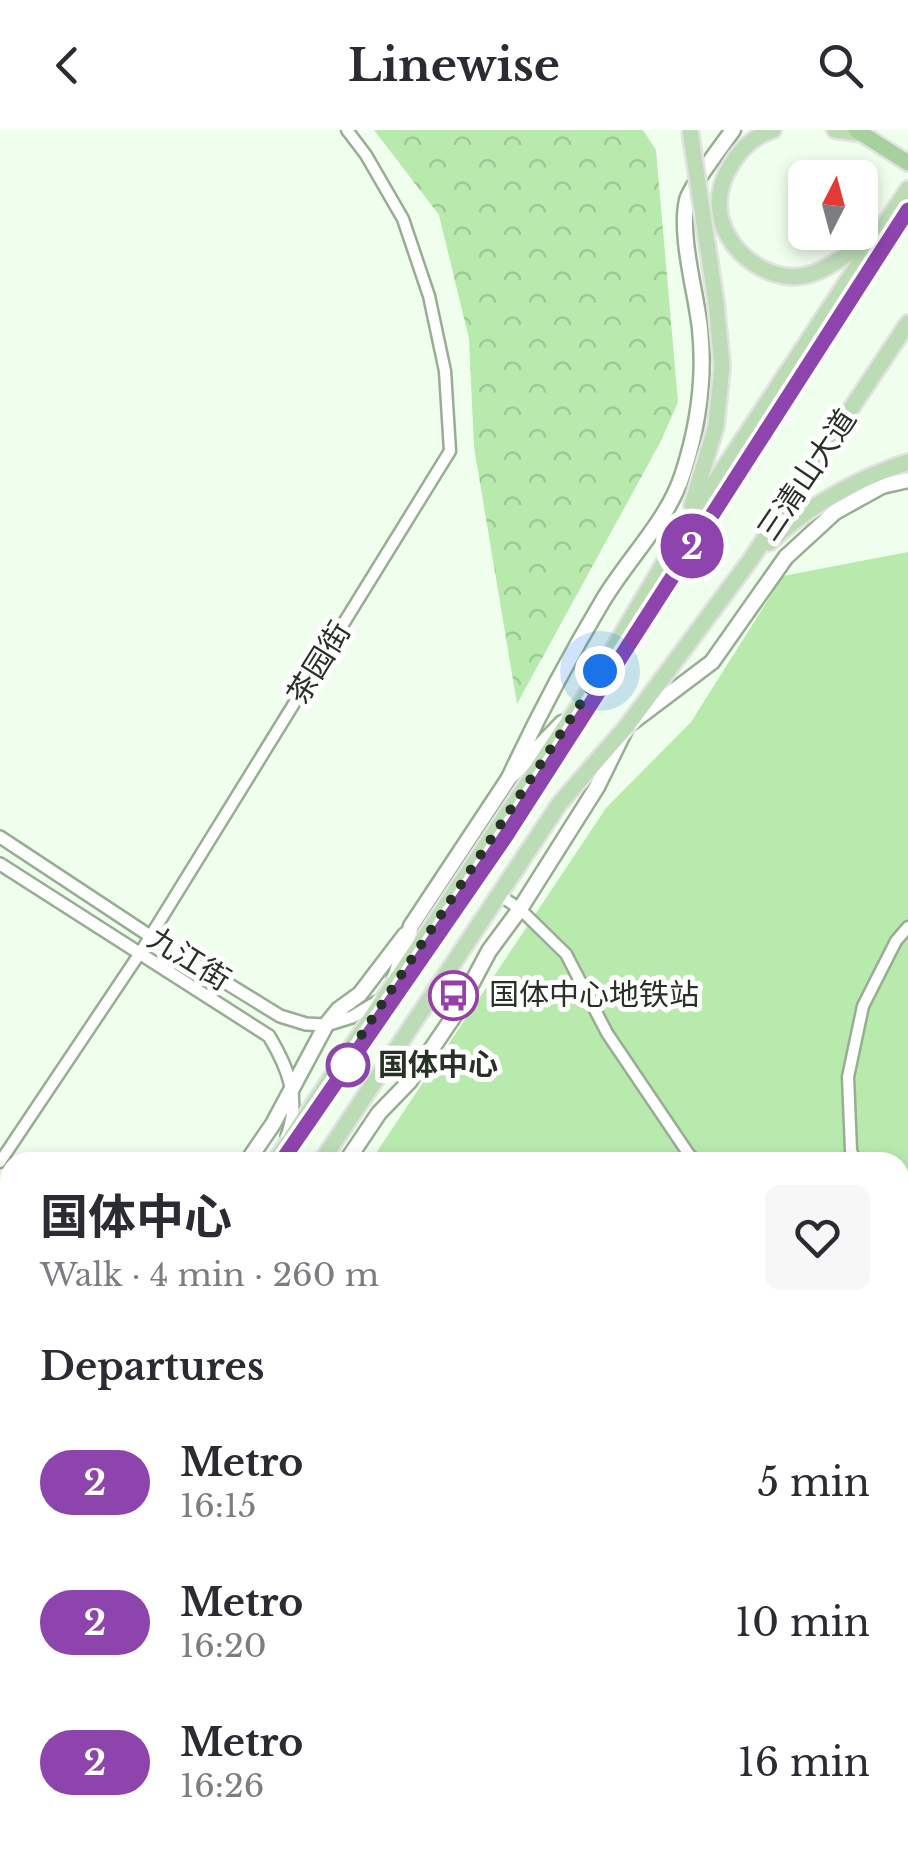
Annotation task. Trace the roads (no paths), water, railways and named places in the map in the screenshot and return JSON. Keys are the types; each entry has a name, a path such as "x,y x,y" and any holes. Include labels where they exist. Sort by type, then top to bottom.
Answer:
{"highway":[{"path":"859,132 908,164"}],"main road":[{"path":"686,524 716,426 722,366 690,130"},
{"path":"253,1152 326,1026 338,1010 360,994 411,926 509,778 603,600 666,508 682,477 702,372 686,228 687,198 732,130"},
{"path":"773,130 745,146 731,164 723,186 720,213 727,233 742,253 761,270 785,276 811,274 882,229"},
{"path":"834,130 859,132"},
{"path":"282,1152 583,700 686,524 908,189"},
{"name":"三清山大道","path":"328,1152 560,803 627,726 751,559 908,322"},
{"path":"751,559 819,502 882,470 908,462"},
{"path":"353,1152 378,1113 409,1082 447,1027 489,951 598,787 627,726 712,662 786,557 835,512 882,486 908,480"},
{"path":"509,778 583,700"},
{"path":"390,994 411,926"}],"street":[{"name":"茶园街","path":"7,1152 140,954 450,451 445,370 424,281 403,219 347,130"},
{"name":"九江街","path":"0,836 150,936 280,1016 326,1026"},
{"name":"九江街","path":"0,864 269,1036 285,1063 294,1102 293,1120 280,1152"},
{"path":"499,896 520,909 566,954 607,1033 687,1152"},
{"path":"852,1152 848,1077 863,1006 896,941 908,927"},
{"path":"326,1026 352,1017 390,994"}],"metro line":[{"name":"2","path":"288,1152 506,836 908,210"}],"place":[{"name":"国体中心地铁站","path":"454,995"},
{"name":"国体中心","path":"348,1065"}]}
